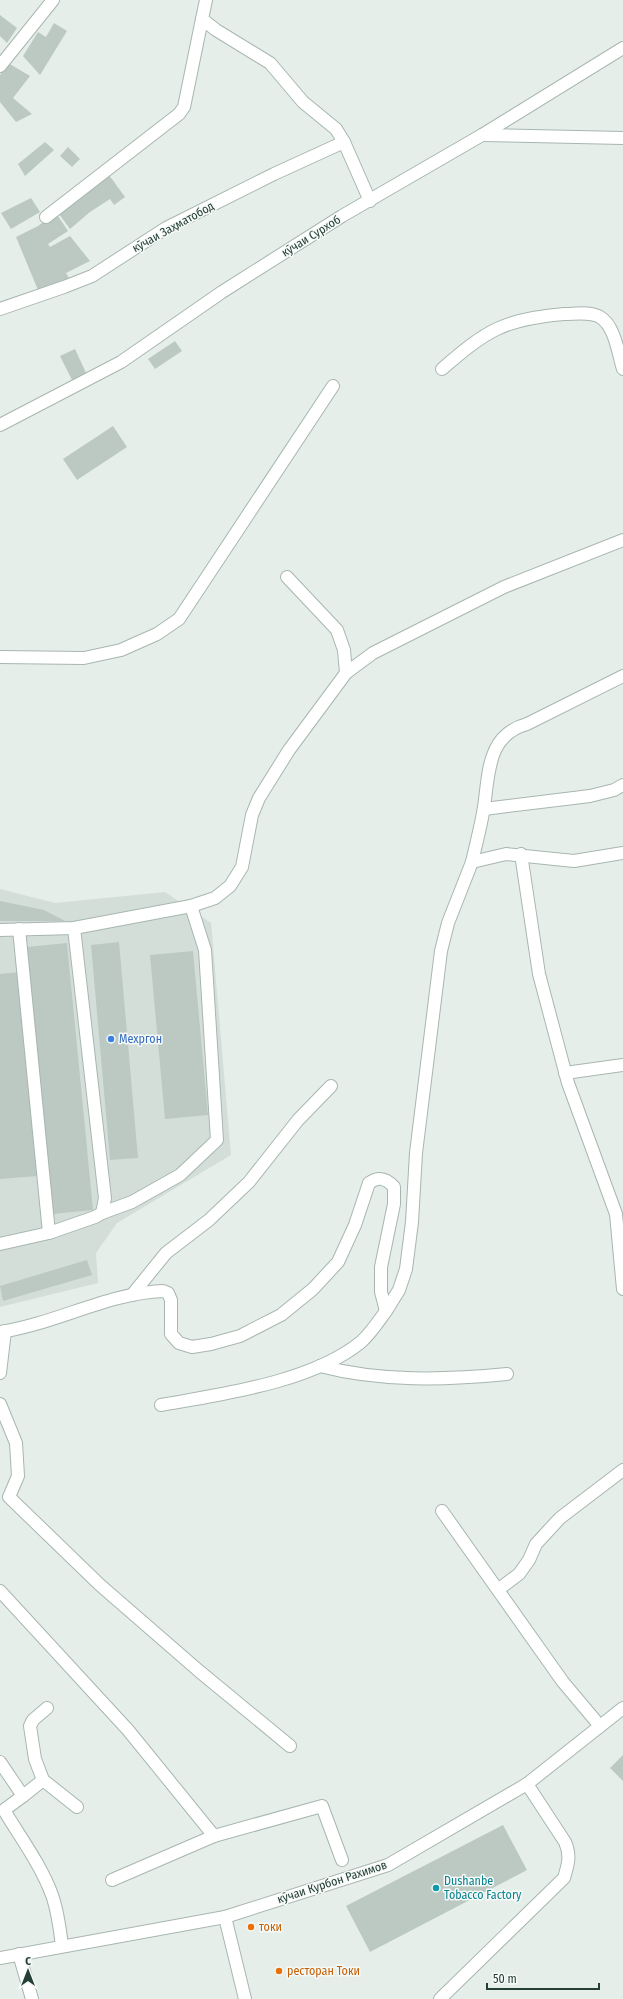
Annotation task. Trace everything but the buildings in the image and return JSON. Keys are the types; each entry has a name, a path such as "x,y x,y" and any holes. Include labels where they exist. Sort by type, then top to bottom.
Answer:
{"street":[{"path":"0,66 53,0"},
{"path":"46,217 179,114 186,102 206,0"},
{"path":"202,19 216,30 270,63 303,102 336,129 344,142 370,200"},
{"name":"кӯчаи Сурхоб","path":"0,425 121,362 222,292 342,216 482,135 623,48"},
{"path":"482,135 623,138"},
{"name":"кӯчаи Заҳматобод","path":"0,309 92,276 166,228 274,174 344,142"},
{"path":"442,369 473,343 497,328 516,320 535,316 590,313 600,317 610,327 623,369"},
{"path":"0,657 84,658 121,650 156,634 179,619 333,386"},
{"path":"0,930 74,928 191,906 215,898 230,886 242,867 252,815 259,798 289,750 346,673 373,653 504,586 623,540"},
{"path":"287,577 337,630 344,650 346,673"},
{"path":"161,1405 256,1386 320,1366 348,1351 362,1340 374,1328 386,1311 399,1290 406,1269 412,1222 416,1153 441,951 448,923 472,862 484,809 490,759 504,736 514,727 527,724 623,676"},
{"path":"484,809 590,796 614,790 623,785"},
{"path":"472,862 506,854 521,854 574,861 623,853"},
{"path":"521,854 539,974 565,1073 616,1214 623,1289"},
{"path":"0,1244 49,1233 132,1202 180,1175 217,1140 204,950 191,906"},
{"path":"74,928 105,1198 102,1213"},
{"path":"20,930 49,1233"},
{"path":"565,1073 623,1065"},
{"path":"132,1295 166,1253 209,1220 249,1182 298,1120 331,1086"},
{"path":"0,1373 3,1332 132,1295 155,1292 168,1293 171,1300 171,1334 179,1343 192,1347 240,1336 282,1315 313,1289 338,1262 355,1225 369,1183 382,1178 388,1180 394,1186 394,1204 381,1268 381,1292 386,1311"},
{"path":"320,1366 345,1372 370,1375 455,1379 507,1374"},
{"path":"0,1404 16,1442 18,1476 9,1497 100,1585 199,1671 290,1746"},
{"path":"499,1589 519,1574 529,1560 536,1544 560,1518 623,1470"},
{"path":"442,1511 499,1589 563,1682 600,1726"},
{"path":"0,1591 128,1730 214,1836"},
{"path":"47,1708 33,1720 29,1731 35,1760 43,1780 77,1806"},
{"name":"кӯчаи Курбон Рахимов","path":"0,1958 225,1917 388,1865 527,1784 623,1708"},
{"path":"0,1762 23,1796"},
{"path":"43,1780 4,1810 34,1859 52,1894 57,1911 62,1946"},
{"path":"440,1999 564,1878 568,1866 569,1851 565,1842 527,1784"},
{"path":"112,1880 214,1836 322,1806 342,1860"},
{"path":"225,1917 244,1999"},
{"path":"20,1954 32,1999"}],"shaded area":[{"name":"Мехргон","path":"0,889 55,903 165,892 211,923 231,1155 117,1223 96,1253 98,1283 0,1307"}],"place":[{"name":"Мехргон","path":"111,1039"},
{"name":"Dushanbe Tobacco Factory","path":"436,1888"},
{"name":"токи","path":"251,1927"},
{"name":"ресторан Токи","path":"279,1971"}]}
